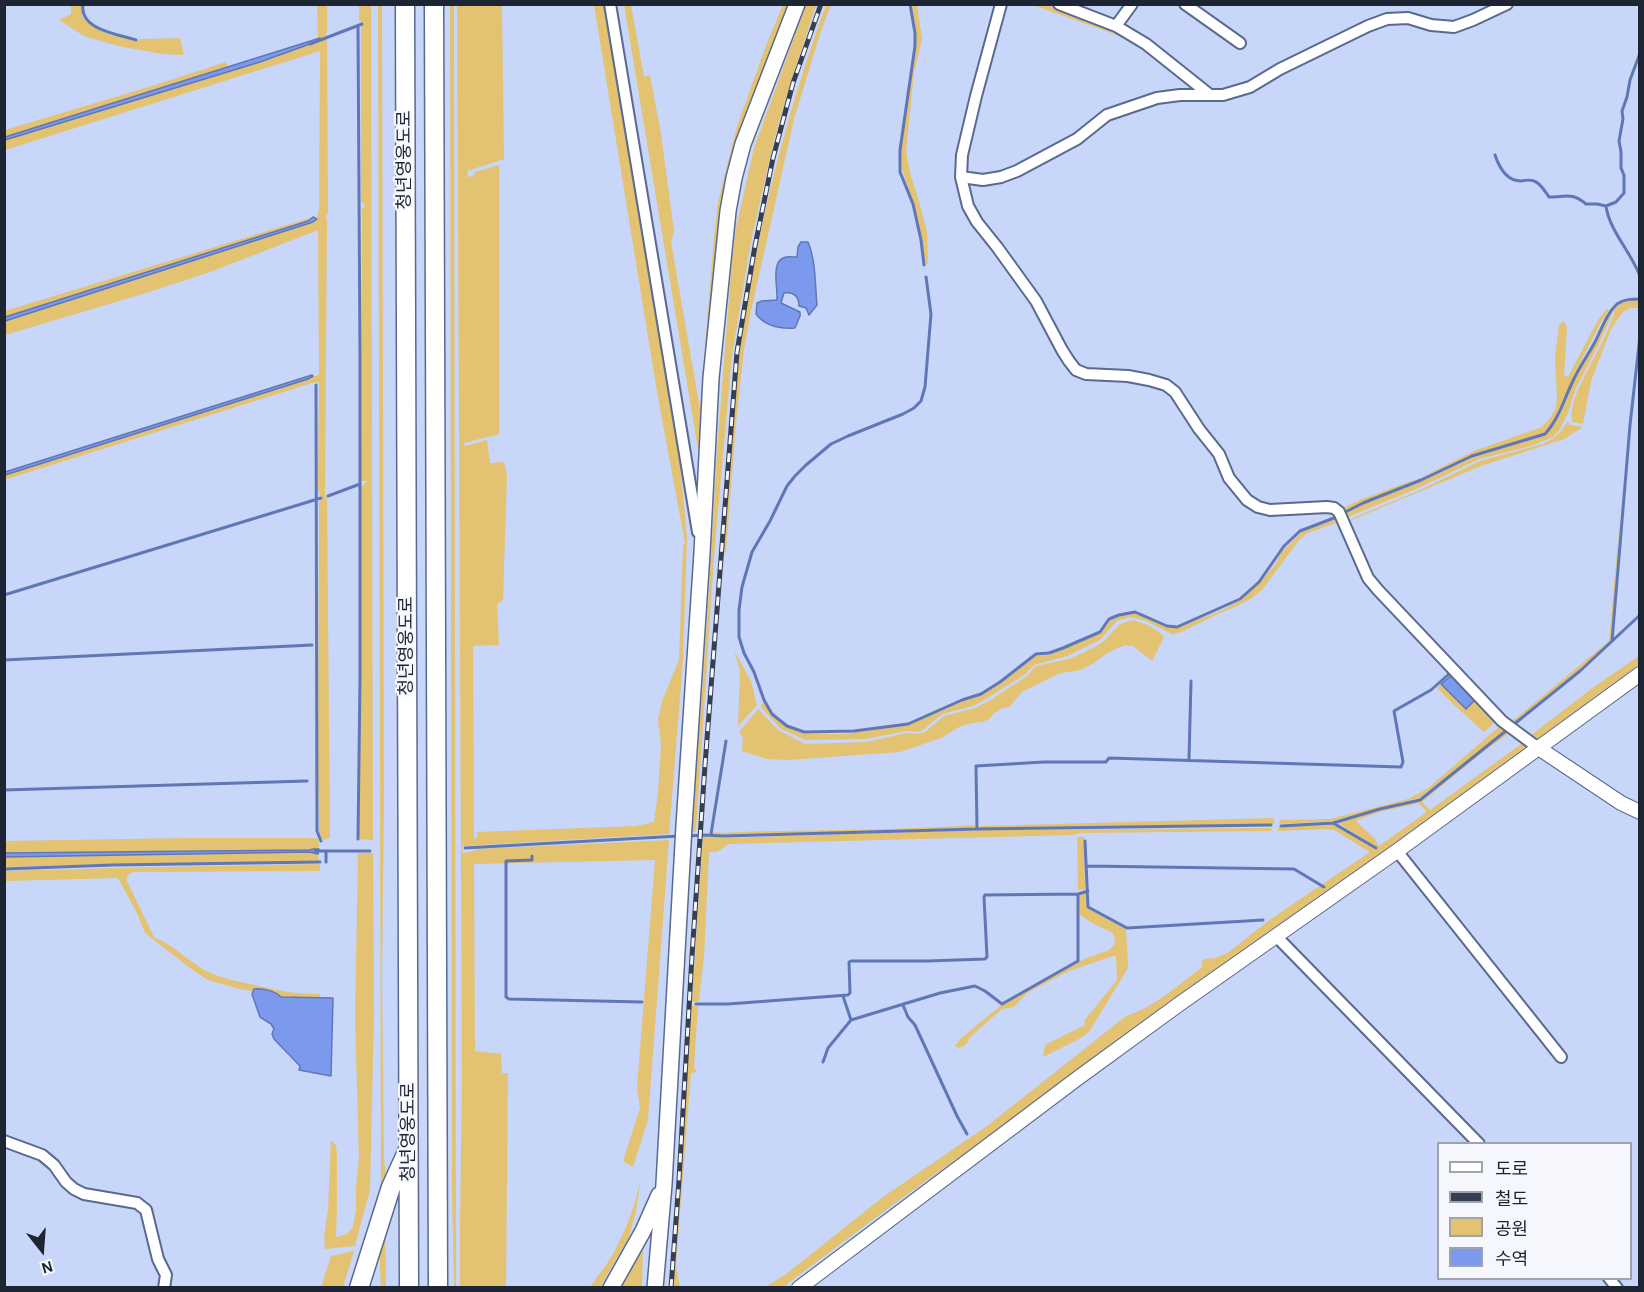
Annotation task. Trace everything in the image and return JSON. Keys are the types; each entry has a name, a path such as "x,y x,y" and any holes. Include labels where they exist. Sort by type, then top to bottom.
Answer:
{"highway":[{"name":"청년영웅도로","path":"405,4 409,1287"},
{"name":"청년영웅도로","path":"434,4 438,1287"},
{"path":"359,1287 391,1187 409,1148"}],"main road":[{"path":"655,1287 664,1184 711,378 730,200 743,144 796,4"},
{"path":"799,1287 1178,1005 1397,851 1640,674"},
{"path":"1537,747 1621,803 1640,812"},
{"path":"611,1287 643,1231 664,1184"}],"street":[{"path":"610,4 702,554"},
{"path":"1001,4 968,129 962,155 961,177 968,206 977,222 1036,301 1065,356 1076,370 1086,374 1128,376 1149,380 1166,385 1175,392 1199,429 1219,454 1233,484 1247,500 1258,507 1270,510 1334,508 1341,516 1368,578 1378,590 1503,721 1537,747"},
{"path":"1059,4 1116,26 1146,44 1210,95"},
{"path":"1116,26 1132,4"},
{"path":"1185,4 1240,43"},
{"path":"961,177 983,180 1017,171 1077,140 1107,115 1131,106 1157,98 1180,95 1223,95 1250,87 1280,69 1386,19 1408,18 1431,25 1454,27 1507,4"},
{"path":"1397,851 1561,1057"},
{"path":"1276,936 1478,1142"},
{"path":"4,1141 42,1155 54,1165 66,1182 84,1194 136,1203 146,1210 158,1259 166,1275 164,1287"}],"green space":[{"path":"71,5 82,5 82,17 94,27 114,35 136,41 180,38 184,55 162,54 118,46 84,36 59,20 71,14"},
{"path":"317,5 327,5 325,36 327,40 328,213 325,218 327,220 325,495 327,498 330,838 323,840 319,831 318,773 319,501 322,499 318,488 319,383 312,383 4,480 5,475 308,379 319,373 318,230 213,271 5,335 5,321 317,219 319,208 320,51 5,150 4,140 260,62 318,41"},
{"path":"359,5 371,5 373,840 359,839 361,486 367,481 361,481 362,209 365,206 361,201 361,27 363,24 359,20"},
{"path":"378,5 382,5 384,798 382,975 386,1175 381,1184"},
{"path":"450,5 454,5 456,1288 454,1287 452,1195"},
{"path":"457,5 502,5 504,159 467,171 468,177 473,176 475,172 499,165 499,434 464,443 465,446 487,440 490,463 504,462 507,476 503,600 497,604 499,645 473,646 474,839 477,837 477,832 636,826 654,822 661,745 658,720 662,701 679,660 683,546 685,543 657,392 594,5 604,5 668,386 680,464 687,537 683,660 669,834 462,846 463,853 477,849 669,840 648,1120 633,1167 623,1161 640,1108 637,1087 655,860 474,864 475,1051 501,1054 502,1073 508,1073 506,1288 460,1287 462,1079"},
{"path":"624,5 631,5 644,77 650,75 661,134 674,231 671,242 700,409 718,202 737,126 783,5 788,5 739,139 703,441 699,450 697,443"},
{"path":"806,5 816,5 774,140 751,241 732,355 714,557 696,831 692,832 717,451 736,228 754,148"},
{"path":"826,5 831,5 794,119 751,311 736,423 726,552 723,554 734,400 755,262 785,132"},
{"path":"912,5 917,5 922,39 914,73 906,151 927,232 928,263 926,265 917,217 902,169 901,149 915,56 916,31"},
{"path":"1033,5 1064,9 1080,14 1154,52 1117,35"},
{"path":"226,62 228,67 5,137 5,130"},
{"path":"313,217 308,221 5,317 5,311"},
{"path":"1639,300 1639,308 1630,308 1623,312 1611,329 1591,381 1583,424 1572,422 1576,395 1606,333 1614,310 1625,302"},
{"path":"1607,308 1609,310 1579,365 1552,424 1544,433 1472,455 1342,512 1341,509 1362,499 1419,478 1474,451 1542,427 1556,407 1555,357 1559,325 1564,321 1567,329 1564,375 1568,377 1598,320"},
{"path":"1612,312 1597,348 1576,388 1567,415 1553,437 1531,446 1479,459 1416,489 1345,518 1343,515 1364,504 1472,458 1545,435 1560,414 1575,378"},
{"path":"1568,421 1570,425 1583,427 1564,439 1481,466 1347,522 1480,461 1543,444 1554,438"},
{"path":"1622,495 1611,641 1511,725 1509,724 1609,641"},
{"path":"1339,518 1341,521 1308,533 1299,540 1262,590 1237,606 1172,634 1144,620 1130,617 1117,621 1100,640 1067,656 1034,665 1024,675 986,699 973,706 942,714 923,730 866,739 805,740 780,728 760,706 764,702 772,715 787,727 804,734 843,734 908,725 982,695 1036,656 1049,655 1085,640 1101,632 1110,621 1120,616 1134,613 1167,627 1176,628 1220,611 1241,600 1260,582 1275,565 1282,551 1302,532"},
{"path":"1133,620 1150,626 1164,637 1152,661 1133,646 1125,645 1107,653 1081,670 1060,673 1022,692 1009,707 1002,708 983,722 961,726 941,738 900,752 788,760 767,759 742,751 743,738 739,732 758,709 778,730 805,744 867,742 906,733 925,732 944,716 975,708 989,701 1027,676 1036,666 1069,659 1095,647 1120,624"},
{"path":"734,650 751,681 757,705 738,726 740,670"},
{"path":"1639,656 1639,665 1539,738 1530,736 1595,686"},
{"path":"1441,684 1466,708 1475,700 1496,721 1484,732 1437,688"},
{"path":"1502,724 1507,729 1419,798 1333,821 1279,824 1280,820 1330,819 1408,799 1427,789"},
{"path":"1508,731 1508,734 1422,802 1430,810 1521,742 1525,745 1526,748 1328,892 1190,988 783,1287 764,1288 786,1274 883,1197 987,1126 1126,1016 1147,1007 1175,988 1202,967 1202,961 1229,952 1268,921 1370,852 1334,830 1278,831 1278,827 1333,824 1377,849 1338,823 1421,800","holes":["1419,803 1427,812 1379,846 1357,822 1357,820 1379,812"]},
{"path":"1274,818 1274,824 980,828 980,826"},
{"path":"976,825 976,828 712,834 712,832"},
{"path":"1273,828 1270,831 1079,833 729,844 717,852 709,852 704,957 699,1001 692,1002 703,836 726,838 978,830"},
{"path":"1077,837 1084,837 1085,889 1078,890"},
{"path":"317,838 319,849 5,853 4,841"},
{"path":"310,852 318,854 319,861 5,867 4,857"},
{"path":"358,853 373,853 374,1016 370,1190 355,1246 325,1249 331,1140 336,1145 337,1155 336,1237 347,1234 353,1227 356,1210 359,1159 355,1018"},
{"path":"320,864 320,871 133,872 126,879 154,937 173,947 201,968 234,980 287,992 320,994 320,997 281,997 208,980 145,933 118,878 5,881 4,871 113,868"},
{"path":"1086,892 1087,908 1126,929 1128,968 1089,1032 1043,1057 1045,1045 1085,1025 1084,1021 1117,980 1116,957 1113,956 1069,971 1034,989 1014,1007 1002,1009 969,1038 965,1046 959,1048 955,1046 960,1039 1000,1006 1082,960 1109,950 1114,945 1113,933 1080,915 1079,894"},
{"path":"691,1006 698,1006 694,1067 697,1072 691,1073 676,1265 680,1287 672,1287"},
{"path":"641,1178 629,1237 600,1287 590,1287 612,1256 622,1236 632,1212"},
{"path":"385,1216 386,1287 381,1287 378,1222"},
{"path":"643,1245 642,1287 615,1288"},
{"path":"354,1251 343,1287 321,1287 331,1256"}],"water":[{"path":"320,38 318,41 260,62 5,140 5,137"},
{"path":"313,217 317,219 313,222 5,321 5,317 308,221"},
{"path":"801,242 808,242 811,249 817,305 809,315 806,308 799,306 795,295 784,293 781,303 800,312 800,316 795,328 773,326 756,314 757,303 777,300 777,265 783,258 797,257"},
{"path":"312,375 308,379 5,475 5,472"},
{"path":"1452,675 1475,700 1466,709 1441,684"},
{"path":"319,849 318,854 310,852 4,857 5,853"},
{"path":"254,989 269,990 281,997 333,998 331,1076 299,1070 300,1066 274,1039 272,1034 274,1029 271,1024 260,1017 252,994"}],"waterway":[{"path":"83,4 83,13 93,25 110,33 136,40"},
{"path":"910,4 915,46 900,150 900,172 913,204 924,265"},
{"path":"310,44 362,24"},
{"path":"358,26 360,678 358,839"},
{"path":"1640,53 1622,111 1619,141 1624,193 1616,202 1606,206 1611,224 1640,276"},
{"path":"1495,155 1507,176 1521,181 1534,181 1549,197 1573,197 1586,204 1606,206"},
{"path":"926,277 931,314 925,387 921,401 903,414 831,444 795,476 787,486 752,552 742,587 739,637 764,700 772,714 787,726 804,732 854,731 908,724 981,694 1036,654 1049,653 1100,632 1109,619 1119,615 1135,612 1167,626 1177,627 1240,599 1259,582 1284,546 1300,531 1472,456 1545,434 1558,415 1575,376 1610,312 1622,301 1640,299"},
{"path":"1612,641 1630,425 1640,336"},
{"path":"316,385 317,831 321,841"},
{"path":"328,496 360,484"},
{"path":"4,595 321,498"},
{"path":"1513,725 1580,671 1640,615"},
{"path":"4,660 312,645"},
{"path":"977,829 976,766 1044,762 1106,762 1109,758 1401,767 1403,762 1394,711 1431,690 1449,674 1447,669"},
{"path":"1189,759 1191,681"},
{"path":"1333,823 1420,800 1507,730"},
{"path":"711,834 726,741"},
{"path":"4,790 307,781"},
{"path":"1281,826 1333,823 1376,848"},
{"path":"688,836 1271,825"},
{"path":"465,848 679,836"},
{"path":"1085,841 1088,907 1127,928 1263,920"},
{"path":"315,851 370,851"},
{"path":"326,851 326,862"},
{"path":"532,856 532,860 506,861 506,997 509,999 642,1002"},
{"path":"4,869 320,862"},
{"path":"1087,866 1294,869 1324,887"},
{"path":"696,1004 728,1004 848,995 850,993 849,962 851,961 985,959 987,957 985,895 1078,894 1088,891"},
{"path":"843,996 851,1020 940,993 975,986 1002,1004 1078,961 1078,894"},
{"path":"903,1005 908,1017 915,1025 967,1134"},
{"path":"823,1062 828,1048 851,1020"}],"railway":[{"path":"671,1288 705,765 737,352 773,158 793,83 821,4"}]}
